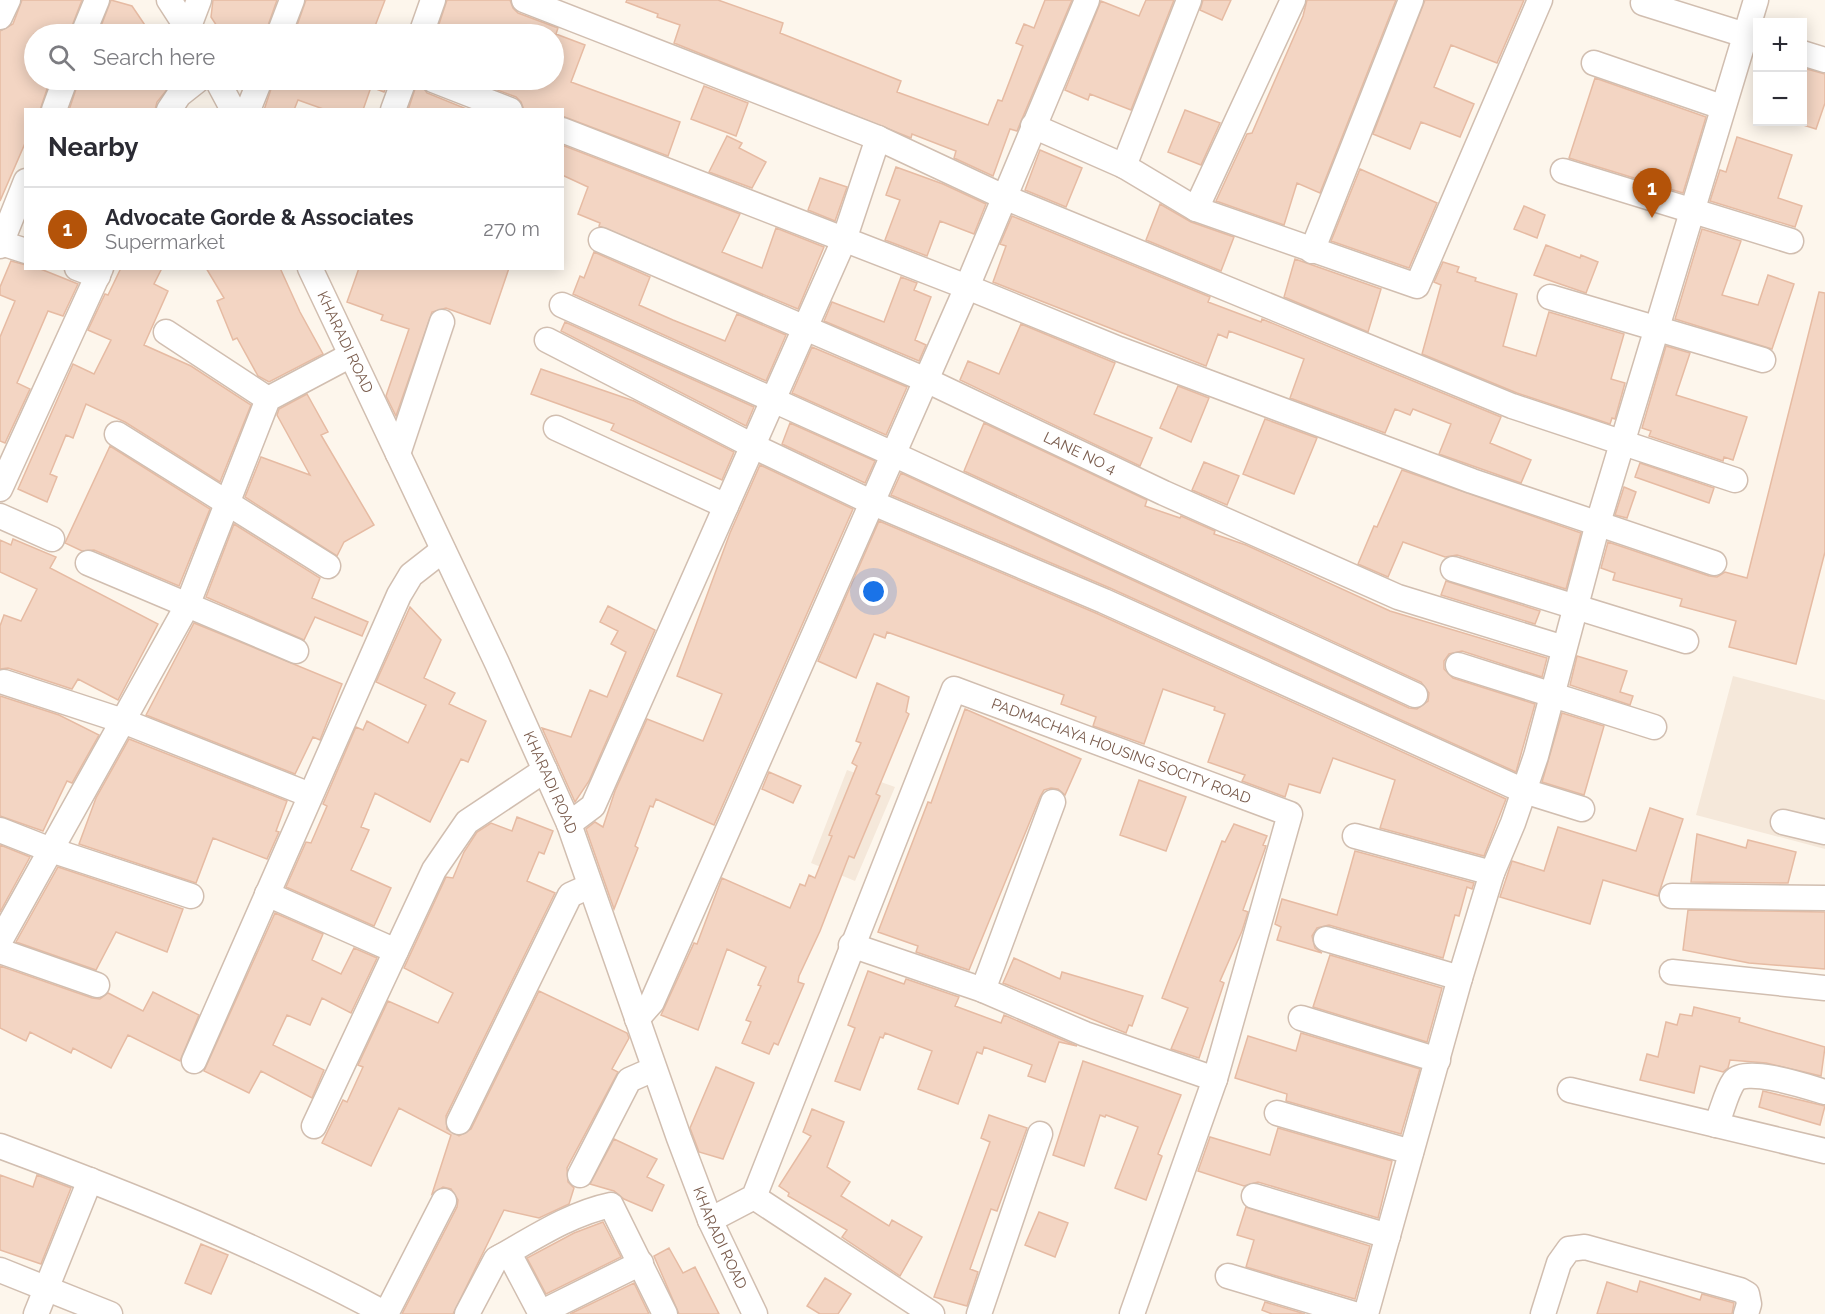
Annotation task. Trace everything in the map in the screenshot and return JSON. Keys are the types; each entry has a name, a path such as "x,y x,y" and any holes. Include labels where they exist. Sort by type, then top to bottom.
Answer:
{"street":[{"path":"0,16 8,0"},
{"path":"87,24 97,0"},
{"path":"169,0 185,24"},
{"path":"192,24 199,0"},
{"path":"283,24 292,0"},
{"path":"425,24 433,0"},
{"path":"524,0 878,138 1004,197 1512,406 1735,480"},
{"path":"637,1019 652,1002 873,503 967,287 1087,0"},
{"path":"1124,166 1189,0"},
{"path":"1196,209 1293,0"},
{"path":"1312,251 1411,0"},
{"path":"1033,126 1124,166 1196,209 1418,286 1540,0"},
{"path":"1366,1314 1460,978 1492,873 1524,791 1598,523 1658,329 1722,107 1748,41 1756,0"},
{"path":"1643,3 1748,41"},
{"path":"1702,39 1748,41"},
{"path":"1807,54 1825,60"},
{"path":"1594,63 1722,107"},
{"path":"55,108 61,90"},
{"path":"170,108 178,94 184,90"},
{"path":"222,90 232,108"},
{"path":"249,108 256,90"},
{"path":"394,108 400,90"},
{"path":"459,90 505,108"},
{"path":"564,131 967,287 1119,349 1472,481 1714,563"},
{"path":"569,824 593,806 844,240 878,138"},
{"path":"1563,171 1791,241"},
{"path":"24,186 1,244 24,250"},
{"name":"LANE NO 4","path":"601,240 926,380 1164,493 1398,597 1564,648"},
{"name":"KHARADI ROAD","path":"311,270 569,824 710,1220 755,1314"},
{"path":"0,489 92,271"},
{"path":"1550,297 1762,360"},
{"path":"562,305 893,454 1415,695"},
{"path":"398,454 442,322"},
{"path":"166,332 268,399"},
{"path":"547,340 753,446 873,503 1104,601 1524,791 1581,809"},
{"path":"0,941 186,606 268,399 351,355"},
{"path":"556,428 726,506"},
{"path":"117,434 328,566"},
{"path":"0,516 52,539"},
{"path":"194,1061 399,596 411,575 443,550"},
{"path":"88,563 296,651"},
{"path":"1453,569 1686,641"},
{"path":"1458,665 1654,727"},
{"path":"4,682 123,721 310,795"},
{"name":"PADMACHAYA HOUSING SOCITY ROAD","path":"754,1197 850,945 954,689 1290,814 1215,1079 1132,1314"},
{"path":"314,1126 434,870 467,822 545,770"},
{"path":"983,990 1053,802"},
{"path":"1783,822 1825,832"},
{"path":"0,830 51,850 191,896"},
{"path":"1355,836 1492,873"},
{"path":"459,1122 570,895 590,886"},
{"path":"267,894 396,951"},
{"path":"1672,896 1825,898"},
{"path":"1326,939 1460,978"},
{"path":"850,945 983,990 1085,1034 1215,1079"},
{"path":"0,951 97,985"},
{"path":"1672,972 1825,988"},
{"path":"1301,1018 1438,1060"},
{"path":"580,1175 629,1080 654,1068"},
{"path":"1716,1125 1734,1081 1744,1075 1776,1079 1825,1092"},
{"path":"1570,1090 1825,1151"},
{"path":"1277,1113 1411,1152"},
{"path":"979,1314 1040,1134"},
{"path":"0,1146 90,1180 306,1271 386,1314 444,1201"},
{"path":"36,1314 90,1180"},
{"path":"1254,1196 1388,1236"},
{"path":"710,1220 754,1197 932,1314"},
{"path":"467,1314 500,1257 540,1233 596,1208 611,1205 665,1314"},
{"path":"1543,1314 1559,1263 1569,1249 1585,1247 1740,1290 1747,1294 1749,1304 1746,1314"},
{"path":"500,1257 512,1259 541,1313 641,1263"},
{"path":"0,1270 110,1314"},
{"path":"1228,1276 1354,1314"}],"shaded area":[{"path":"1733,676 1825,700 1825,849 1696,815"},
{"path":"847,770 895,787 855,881 811,863"}],"building":[{"path":"22,0 82,0 73,24 24,24 24,90 47,90 41,108 24,108 24,146 0,201 0,31 13,24"},
{"path":"111,0 132,6 144,24 102,24"},
{"path":"213,0 277,0 269,24 216,24 211,17"},
{"path":"306,0 385,0 376,24 298,24"},
{"path":"447,0 510,0 518,13 547,24 439,24"},
{"path":"627,0 718,0 783,23 780,33 901,81 897,92 988,125 998,100 1002,101 1023,46 1016,43 1024,24 1034,28 1045,0 1072,0 1017,131 1010,129 993,176 954,158 956,151 912,134 911,138 674,43 680,25 657,17 658,14 626,2"},
{"path":"1146,0 1174,0 1131,110 1090,94 1088,100 1065,90 1101,1 1139,16"},
{"path":"1203,0 1231,0 1222,20 1200,10"},
{"path":"1307,0 1396,0 1320,193 1297,183 1284,225 1216,201 1247,134 1252,133 1303,16"},
{"path":"1425,0 1524,0 1497,63 1451,45 1434,87 1474,104 1460,137 1421,122 1410,149 1373,134"},
{"path":"564,37 585,45 571,82 680,122 668,156 564,117 564,108 523,108 516,97 497,90 564,90"},
{"path":"1807,69 1825,74 1825,103 1816,129 1806,126"},
{"path":"1595,78 1706,117 1683,193 1569,158"},
{"path":"704,86 748,103 736,136 691,119"},
{"path":"76,90 167,90 157,102 156,108 70,108"},
{"path":"271,90 370,90 364,108 320,108 298,100 295,108 265,108"},
{"path":"415,90 425,90 427,93 464,108 409,108"},
{"path":"1185,110 1220,123 1201,165 1168,152"},
{"path":"727,136 742,143 739,148 766,162 752,188 709,172"},
{"path":"1737,137 1792,155 1778,198 1802,206 1795,227 1710,201 1720,170 1726,172"},
{"path":"564,146 740,214 722,252 762,268 776,228 824,247 798,309 599,226 600,223 578,214 588,187 564,176"},
{"path":"1040,150 1082,168 1066,207 1025,190"},
{"path":"896,167 943,184 986,204 974,234 940,221 927,256 885,240 900,200 886,195"},
{"path":"1360,169 1437,203 1409,268 1331,241"},
{"path":"820,178 847,187 835,221 808,210"},
{"path":"1160,204 1191,222 1234,237 1221,271 1146,240"},
{"path":"1524,206 1545,215 1537,238 1514,229"},
{"path":"1012,216 1210,297 1208,302 1261,322 1262,319 1501,417 1490,443 1531,460 1521,483 1439,454 1451,424 1413,409 1410,415 1395,409 1385,433 1290,398 1304,359 1229,331 1227,338 1218,334 1206,366 993,282 1006,246 1000,244"},
{"path":"1702,229 1741,241 1722,295 1758,305 1768,275 1794,284 1772,349 1675,319"},
{"path":"1546,245 1598,262 1586,293 1534,275"},
{"path":"594,252 650,277 639,305 673,320 725,341 737,314 786,335 766,381 573,294 580,276 584,278"},
{"path":"1295,259 1381,289 1368,332 1284,297"},
{"path":"11,261 24,264 24,270 43,270 78,284 63,316 48,311 17,383 30,389 5,443 0,441 0,337 15,301 0,295 0,287"},
{"path":"1443,262 1459,267 1457,272 1476,278 1475,281 1517,294 1503,346 1536,356 1549,312 1624,334 1611,379 1625,383 1615,419 1612,418 1610,424 1517,393 1422,354 1441,285 1434,282"},
{"path":"120,270 161,270 154,284 168,291 144,345 191,366 251,405 220,482 125,422 86,404 73,438 66,435 50,474 57,477 47,502 18,489 73,364 94,374 111,340 88,330 105,294 108,295"},
{"path":"207,270 281,270 323,354 269,382 258,376 237,338 233,340 217,301 224,298"},
{"path":"358,270 508,270 490,324 446,308 432,312 396,416 386,396 409,329 381,320 383,315 347,302"},
{"path":"901,277 917,283 914,290 931,297 915,340 926,345 919,361 824,321 832,302 884,322"},
{"path":"1819,292 1825,293 1825,552 1796,664 1729,647 1736,621 1680,606 1682,599 1613,580 1615,573 1601,568 1608,542 1709,576 1717,577 1725,572 1747,578"},
{"path":"565,322 754,407 746,426 561,331"},
{"path":"1021,324 1115,363 1094,414 1152,438 1140,466 960,380 968,361 999,374"},
{"path":"1666,346 1690,353 1676,395 1747,417 1733,460 1724,457 1723,461 1649,436 1651,431 1642,428"},
{"path":"812,347 907,387 886,435 792,393"},
{"path":"541,369 634,401 734,452 722,480 611,430 614,424 531,394"},
{"path":"1178,386 1209,398 1191,442 1160,428"},
{"path":"307,394 328,432 321,435 374,525 344,542 337,556 245,497 261,457 310,475 277,415 279,409"},
{"path":"1265,419 1317,438 1294,494 1243,474"},
{"path":"790,423 875,461 865,483 782,444"},
{"path":"984,423 1147,500 1145,506 1180,518 1181,516 1215,531 1214,534 1246,545 1390,611 1547,658 1542,677 1462,651 1449,654 1444,661 1444,669 1453,678 1535,704 1516,772 1110,588 891,495 901,473 1409,708 1417,709 1428,701 1429,693 1421,682 964,471"},
{"path":"110,446 210,509 179,586 94,550 82,551 65,543"},
{"path":"1204,462 1239,476 1227,505 1192,490"},
{"path":"1640,463 1714,488 1709,503 1635,477"},
{"path":"760,465 853,509 714,825 656,799 653,807 650,806 635,846 638,848 614,909 586,829 595,822 603,827 615,791 647,719 703,741 722,694 677,676 730,533"},
{"path":"1402,470 1581,533 1566,589 1457,555 1445,557 1403,542 1388,577 1358,564"},
{"path":"1624,487 1636,492 1627,518 1615,515"},
{"path":"879,521 1098,614 1506,799 1484,856 1380,828 1395,780 1333,758 1320,793 1289,784 1285,797 1242,781 1245,775 1208,762 1225,714 1214,710 1215,707 1163,689 1144,744 1093,726 1096,717 1061,704 1064,695 887,632 885,638 874,634 856,678 818,661"},
{"path":"234,524 320,578 312,598 368,622 362,636 315,617 304,640 206,597"},
{"path":"13,539 56,557 50,568 158,624 118,700 78,679 72,689 8,668 0,669 0,626 4,615 21,621 37,589 0,572 0,540 11,545"},
{"path":"1446,581 1540,611 1535,624 1441,595"},
{"path":"608,606 655,630 589,781 575,802 542,728 571,737 590,690 607,697 626,652 611,644 618,631 600,622"},
{"path":"410,607 441,640 424,678 455,693 449,704 486,721 468,762 461,759 430,822 375,793 361,827 369,830 351,870 391,888 374,926 286,887 306,842 311,843 327,806 323,804 356,727 363,730 367,721 408,743 426,705 376,682"},
{"path":"194,623 342,684 320,740 313,737 295,774 146,715"},
{"path":"1577,656 1627,671 1620,692 1633,696 1630,705 1570,685"},
{"path":"877,683 909,697 906,712 909,714 876,794 880,796 854,858 849,856 820,931 799,976 798,982 804,984 778,1045 774,1043 769,1054 742,1043 751,1022 746,1020 761,986 758,985 766,967 727,949 698,1030 661,1015 694,943 697,944 722,878 790,908 800,884 805,886 809,875 815,878 832,836 829,835 857,766 852,763 861,743 856,741"},
{"path":"0,696 59,715 99,735 72,783 67,781 43,831 0,816"},
{"path":"965,709 1081,759 1065,795 1058,789 1051,788 1044,790 1040,797 969,970 916,952 918,946 878,932 928,802 931,803"},
{"path":"1562,713 1604,726 1584,795 1542,782"},
{"path":"129,739 287,801 276,831 279,832 267,859 213,838 196,883 79,844 96,798"},
{"path":"769,772 801,786 793,803 762,789"},
{"path":"1139,780 1186,797 1166,851 1120,835"},
{"path":"1650,808 1683,819 1658,896 1603,880 1590,924 1500,897 1512,861 1544,871 1558,827 1636,851"},
{"path":"517,817 553,831 544,854 539,852 527,881 555,893 446,1116 447,1129 459,1136 471,1129 539,991 627,1033 629,1038 612,1069 618,1072 567,1168 568,1182 574,1188 569,1204 539,1218 504,1210 453,1314 402,1314 457,1207 458,1200 451,1189 443,1187 432,1194 451,1135 399,1108 371,1166 322,1143 343,1100 347,1102 363,1067 358,1065 388,1001 438,1023 453,993 404,968 446,877 453,878 464,852 477,832 491,823 512,831"},
{"path":"1234,824 1267,836 1263,845 1266,846 1243,910 1248,912 1242,931 1220,981 1224,983 1199,1058 1171,1049 1188,1008 1162,998 1222,841 1225,842"},
{"path":"1697,834 1746,848 1748,840 1796,852 1788,883 1691,882"},
{"path":"0,845 30,857 0,912"},
{"path":"1355,851 1474,883 1472,889 1467,887 1459,916 1455,915 1443,958 1329,925 1317,928 1312,936 1315,948 1322,953 1277,940 1281,927 1275,924 1282,899 1337,915"},
{"path":"58,867 183,909 167,952 116,932 96,970 16,942"},
{"path":"1688,910 1825,912 1825,969 1749,963 1683,950"},
{"path":"275,913 323,934 312,960 341,974 354,948 377,958 351,1013 322,998 310,1025 287,1015 273,1045 324,1070 312,1098 261,1071 249,1093 204,1071"},
{"path":"1330,955 1442,988 1427,1042 1313,1007"},
{"path":"1014,958 1060,979 1062,972 1143,996 1132,1026 1129,1025 1126,1033 1003,983"},
{"path":"0,966 92,998 100,999 108,993 143,1011 153,992 199,1015 180,1061 128,1035 111,1068 73,1048 71,1053 30,1032 26,1041 0,1028"},
{"path":"868,971 904,984 906,979 959,997 955,1006 1001,1023 1004,1015 1077,1046 1059,1042 1045,1082 1028,1076 1032,1065 984,1047 982,1054 977,1052 958,1104 918,1089 932,1051 885,1033 883,1038 880,1037 860,1090 835,1081 855,1028 848,1025"},
{"path":"1694,1007 1740,1018 1739,1022 1825,1047 1821,1076 1766,1063 1730,1060 1728,1068 1723,1072 1700,1066 1694,1093 1640,1080 1647,1054 1658,1057 1666,1022 1677,1025 1680,1014 1692,1016"},
{"path":"1301,1033 1420,1069 1401,1134 1286,1101 1287,1094 1235,1078 1248,1036 1296,1051"},
{"path":"1083,1061 1181,1095 1158,1154 1162,1156 1146,1200 1115,1188 1138,1127 1106,1115 1105,1117 1100,1115 1084,1166 1053,1155"},
{"path":"716,1067 754,1083 723,1159 699,1152 690,1128"},
{"path":"1763,1091 1825,1106 1820,1125 1759,1107"},
{"path":"812,1109 844,1122 827,1167 850,1182 841,1196 889,1226 892,1220 922,1237 900,1276 842,1237 847,1230 788,1196 789,1193 779,1186 811,1136 803,1132"},
{"path":"989,1115 1027,1128 997,1211 991,1209 970,1269 978,1272 967,1306 934,1297 990,1142 981,1138"},
{"path":"1278,1128 1392,1161 1378,1218 1258,1182 1244,1186 1198,1171 1210,1137 1270,1155"},
{"path":"614,1139 657,1159 647,1177 664,1185 652,1211 624,1199 614,1191 590,1184"},
{"path":"0,1175 33,1187 37,1175 71,1188 41,1264 0,1250"},
{"path":"1246,1207 1370,1246 1355,1299 1246,1267 1254,1240 1237,1235"},
{"path":"1039,1212 1068,1223 1055,1257 1025,1245"},
{"path":"603,1222 621,1257 546,1294 527,1258 574,1233"},
{"path":"201,1244 228,1255 211,1294 185,1283"},
{"path":"669,1248 683,1273 695,1267 719,1314 679,1314 654,1256"},
{"path":"825,1278 851,1294 838,1314 820,1314 807,1306"},
{"path":"1640,1281 1700,1300 1702,1294 1734,1303 1732,1314 1597,1314 1607,1282 1637,1292"},
{"path":"634,1283 649,1314 570,1314"},
{"path":"1265,1302 1305,1314 1272,1314 1262,1310"}],"place":[{"name":"Advocate Gorde & Associates","path":"1652,218"}]}
